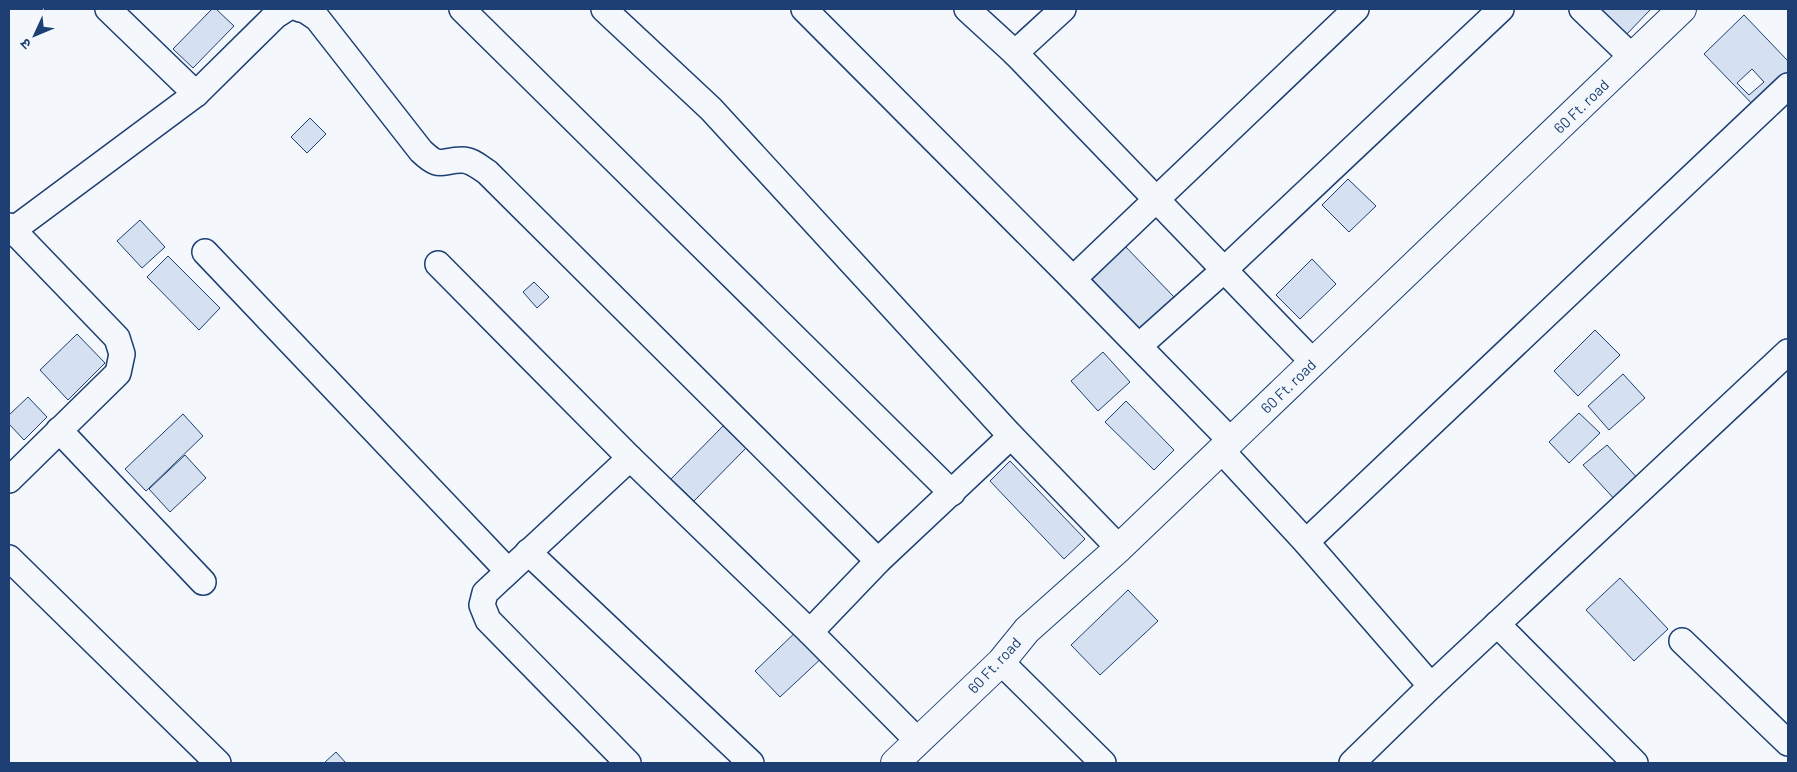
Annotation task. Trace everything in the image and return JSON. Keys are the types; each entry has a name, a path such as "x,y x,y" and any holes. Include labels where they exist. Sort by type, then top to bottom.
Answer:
{"street":[{"path":"108,9 196,94"},
{"path":"9,480 118,373 122,354 117,338 10,229 196,94 275,16 286,9"},
{"path":"300,9 317,18 421,151 431,160 442,164 462,160 474,163 487,172 878,561"},
{"path":"462,9 952,493"},
{"path":"604,9 711,109 1012,436 1119,548"},
{"path":"804,9 1139,346 1431,686"},
{"path":"967,9 1015,53 1313,362"},
{"path":"1015,53 1063,9"},
{"path":"1073,279 1157,201 1356,9"},
{"path":"1139,346 1224,270 1501,9"},
{"path":"1582,9 1632,56"},
{"name":"60 Ft. road","path":"895,763 1001,662 1027,630 1119,548 1682,9"},
{"path":"1306,542 1788,86"},
{"path":"205,252 508,571"},
{"path":"438,264 630,458 810,632 918,741"},
{"path":"1352,763 1431,686 1788,352"},
{"path":"59,430 203,582"},
{"path":"810,632 878,561 1012,436"},
{"path":"628,763 488,620 482,605 484,593 630,458"},
{"path":"528,552 751,763"},
{"path":"9,558 218,763"},
{"path":"1497,624 1635,763"},
{"path":"1682,640 1788,743"},
{"path":"1001,662 1102,763"}],"building":[{"path":"212,9 216,9 234,26 193,68 173,49"},
{"path":"1602,9 1651,9 1625,36 1599,12"},
{"path":"1744,15 1788,61 1788,82 1759,111 1704,54","holes":["1752,69 1764,82 1749,95 1737,83"]},
{"path":"310,118 326,134 307,153 291,137"},
{"path":"1348,179 1376,206 1349,232 1322,205"},
{"path":"140,220 165,247 142,268 117,241"},
{"path":"1123,244 1174,297 1136,333 1085,280"},
{"path":"168,256 220,308 199,330 147,277"},
{"path":"1312,259 1336,284 1300,319 1276,295"},
{"path":"534,282 549,297 537,308 523,292"},
{"path":"1595,330 1620,355 1578,396 1554,371"},
{"path":"77,334 105,363 68,400 40,370"},
{"path":"1103,352 1130,382 1098,411 1071,381"},
{"path":"1623,374 1645,398 1609,430 1588,406"},
{"path":"28,397 47,417 24,440 9,424 9,415"},
{"path":"1126,401 1174,450 1154,470 1105,422"},
{"path":"1579,413 1600,433 1569,463 1549,442"},
{"path":"183,414 203,436 146,491 125,469"},
{"path":"723,426 746,448 694,501 671,479"},
{"path":"1607,445 1641,482 1618,503 1583,465"},
{"path":"185,455 206,478 170,512 149,489"},
{"path":"1010,461 1085,539 1064,559 990,481"},
{"path":"1620,578 1668,629 1634,661 1586,610"},
{"path":"1128,590 1158,621 1100,675 1071,645"},
{"path":"800,628 825,655 780,697 755,671"},
{"path":"336,752 346,763 324,763"}]}
